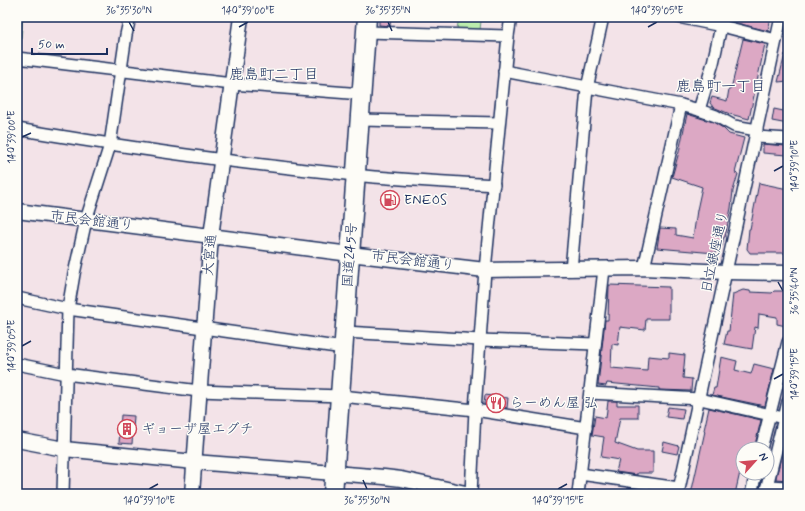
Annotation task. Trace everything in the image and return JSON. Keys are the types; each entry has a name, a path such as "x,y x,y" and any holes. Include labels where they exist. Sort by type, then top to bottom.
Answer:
{"highway":[{"name":"国道245号","path":"333,494 367,25"}],"street":[{"path":"63,494 68,309 86,220 110,145 130,17"},
{"name":"大宮通","path":"192,494 211,236 241,17"},
{"path":"17,440 64,449 194,462 401,479 470,494 485,270 504,71 511,17"},
{"path":"571,270 587,88 603,17"},
{"path":"678,17 722,22 776,40"},
{"name":"日立銀座通り","path":"679,491 781,17"},
{"path":"699,110 713,63 722,22"},
{"path":"367,25 508,36"},
{"path":"17,58 232,84 362,94"},
{"path":"504,71 681,105 716,116 734,126 757,133 788,139"},
{"path":"644,268 681,105"},
{"path":"360,120 499,122"},
{"path":"17,129 110,145 221,160 356,175 494,185"},
{"name":"市民会館通り","path":"17,211 485,270 644,268 788,273"},
{"path":"578,494 604,269"},
{"path":"17,298 68,309 204,328 344,340 480,340 595,344"},
{"path":"763,441 788,342"},
{"path":"17,364 66,374 199,391 341,396 475,410 586,428"},
{"path":"590,393 700,399 786,419"},
{"path":"788,402 786,419 766,490 788,487"},
{"path":"580,474 679,491"},
{"path":"751,494 754,481"}],"green space":[{"path":"17,17 23,17 20,51 17,50"},
{"path":"459,17 505,17 505,21 481,21 480,30 457,29"}],"building":[{"path":"379,17 391,17 390,26 379,25"},
{"path":"730,17 771,17 768,31 729,21"},
{"path":"743,39 765,44 749,119 730,114 713,107 710,103 712,97 727,101"},
{"path":"785,54 788,55 788,81 778,82"},
{"path":"774,109 788,112 788,124 772,121"},
{"path":"687,114 713,122 729,134 744,138 735,173 738,174 733,191 725,237 722,246 715,253 657,248 660,228 676,229 676,235 693,238 702,187 672,177"},
{"path":"763,144 786,146 786,155 763,153"},
{"path":"759,183 788,189 788,253 750,253 747,249 749,229"},
{"path":"609,285 669,287 669,319 646,319 645,330 620,327 618,345 612,344 611,368 647,371 648,356 669,358 669,353 685,355 683,378 692,379 691,391 659,390 659,388 607,383 606,386 598,385 605,320 608,320"},
{"path":"743,290 750,292 772,293 774,291 788,291 788,317 786,326 777,324 777,317 759,314 758,328 755,327 752,349 724,344 727,331 729,331 733,294"},
{"path":"721,357 737,361 735,370 751,374 754,364 774,369 765,406 712,395 714,388 716,388"},
{"name":"らーめん屋 弘","path":"485,395 508,398 507,408 484,404"},
{"path":"608,401 617,401 617,405 638,405 638,418 620,418 615,443 637,451 653,451 653,473 637,473 637,475 616,472 619,460 601,457 604,437 592,435 595,416 606,418"},
{"path":"668,407 684,409 682,419 666,417"},
{"path":"709,408 761,420 756,441 735,441 735,481 738,481 735,494 691,494"},
{"name":"ギョーザ屋エグチ","path":"121,415 134,416 132,444 119,443"},
{"path":"788,431 788,480 776,479 776,477"},
{"path":"664,442 679,446 677,454 662,451"},
{"path":"628,488 637,489 637,494 626,494"}],"place":[{"name":"ENEOS","path":"390,200"},
{"name":"らーめん屋 弘","path":"496,403"},
{"name":"ギョーザ屋エグチ","path":"127,429"}],"district":[{"name":"鹿島町二丁目","path":"274,75"},
{"name":"鹿島町一丁目","path":"721,87"}]}
